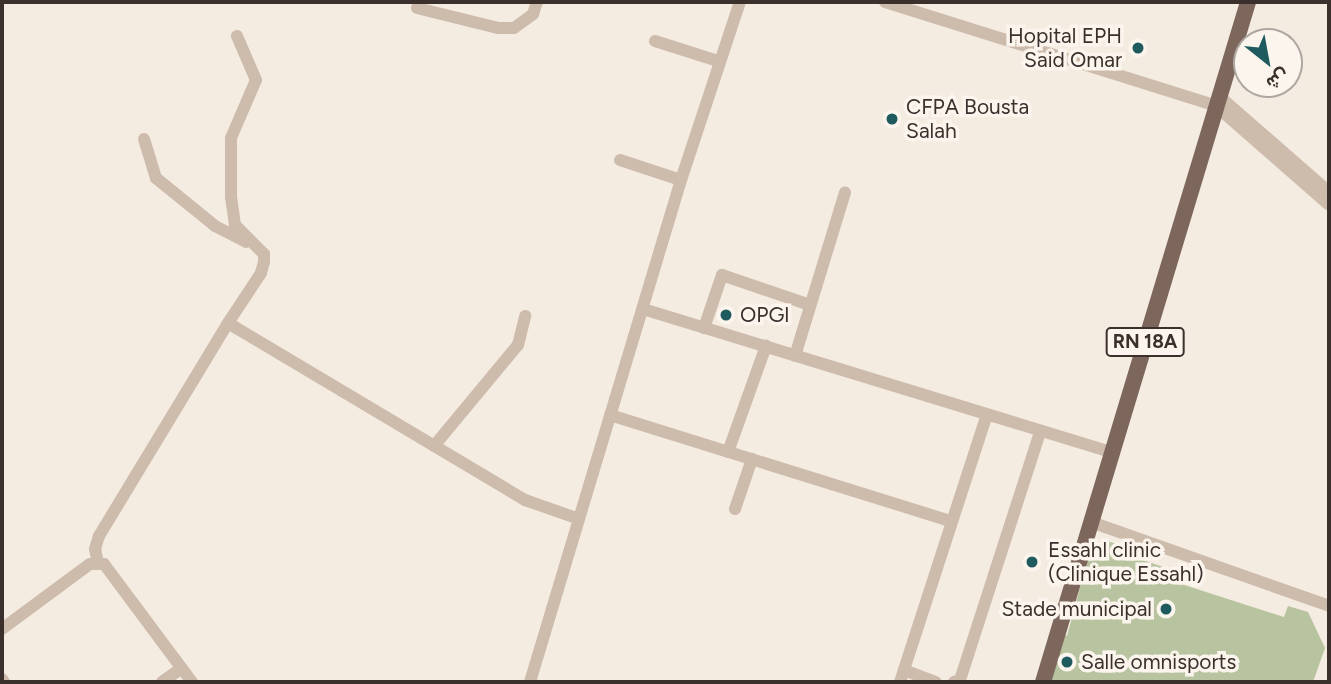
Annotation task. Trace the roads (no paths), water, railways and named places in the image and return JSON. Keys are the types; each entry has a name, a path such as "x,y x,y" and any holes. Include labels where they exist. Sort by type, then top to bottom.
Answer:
{"main road":[{"name":"RN 18A","path":"1042,682 1248,2"}],"street":[{"path":"417,8 498,28 514,27 533,15 537,2"},
{"path":"530,682 681,180 718,61 740,2"},
{"path":"885,2 1218,101 1329,192"},
{"path":"98,563 95,549 99,537 261,273 264,254 250,243 235,225 229,166 231,138 256,80 237,36"},
{"path":"655,41 718,61"},
{"path":"1218,101 1329,205"},
{"path":"144,139 156,178 190,202 215,226 250,243"},
{"path":"620,160 681,180"},
{"path":"795,356 845,192"},
{"path":"704,328 722,275 810,305"},
{"path":"643,309 986,417 1112,452"},
{"path":"434,446 519,345 525,316"},
{"path":"228,323 525,500 579,519"},
{"path":"728,452 766,346"},
{"path":"610,415 951,521"},
{"path":"936,682 902,676 986,417"},
{"path":"954,682 961,681 1040,432"},
{"path":"735,509 752,459"},
{"path":"1091,522 1329,606"},
{"path":"2,629 98,563 104,564 192,682"},
{"path":"162,682 182,668"}],"place":[{"name":"Hopital EPH Said Omar","path":"1138,48"},
{"name":"CFPA Bousta Salah","path":"892,119"},
{"name":"OPGI","path":"726,315"},
{"name":"Essahl clinic (Clinique Essahl)","path":"1032,562"},
{"name":"Stade municipal","path":"1166,609"},
{"name":"Salle omnisports","path":"1067,662"}]}
